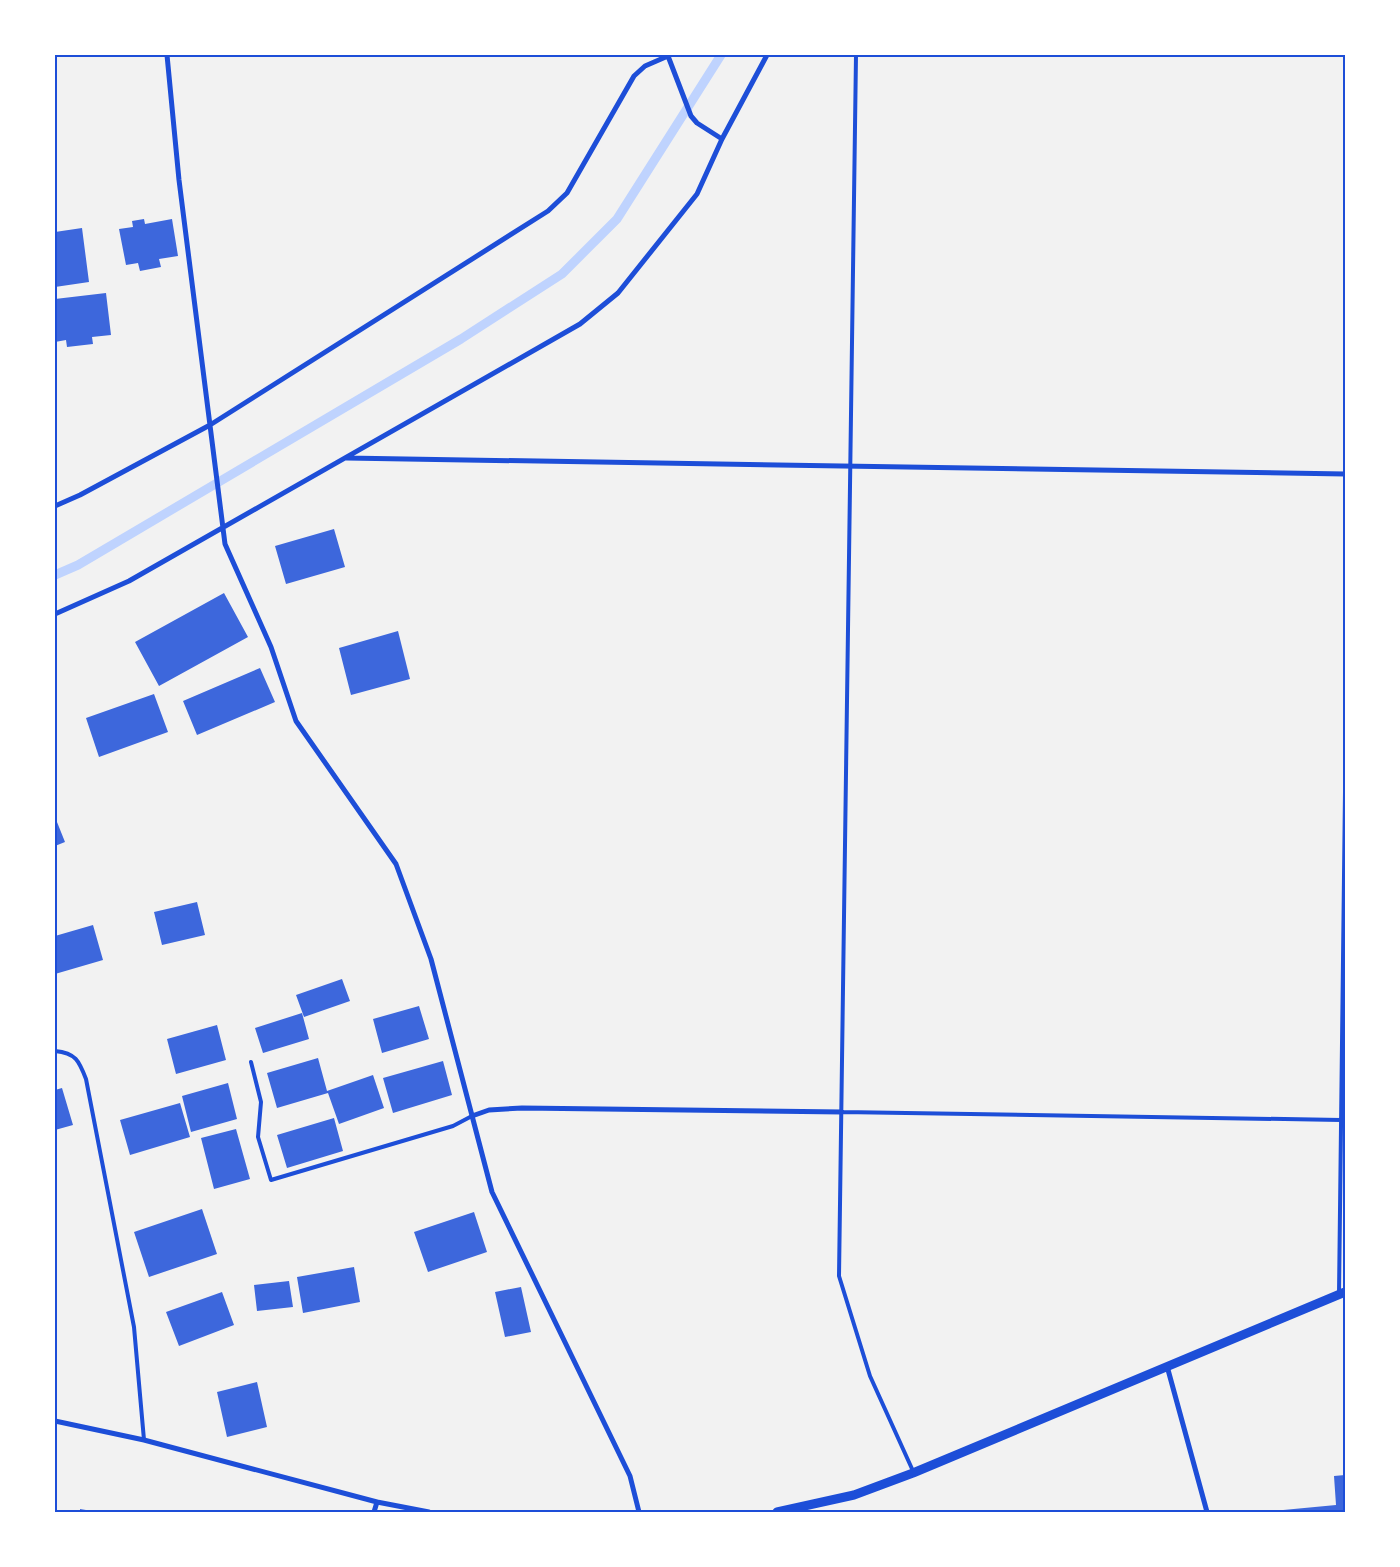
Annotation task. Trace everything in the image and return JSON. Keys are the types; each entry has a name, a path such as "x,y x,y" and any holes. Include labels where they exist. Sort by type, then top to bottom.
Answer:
{"street":[{"path":"167,55 179,180 225,544 271,647 296,721 396,864 431,959 492,1192 630,1476 639,1512"},
{"path":"55,506 80,495 210,425 548,211 566,193 634,76 645,66 668,55 691,116 697,123 722,139"},
{"path":"55,614 129,581 224,525 346,458 580,324 618,293 697,194 722,139 767,55"},
{"path":"346,458 1345,474"},
{"path":"472,1116 489,1110 522,1108 842,1112"},
{"path":"777,1512 854,1495 913,1473 1342,1293"},
{"path":"1167,1366 1207,1512"},
{"path":"55,1421 144,1440 377,1502 429,1512"},
{"path":"374,1512 377,1502"}],"lane":[{"path":"856,55 852,466 839,1276 870,1376 913,1473"},
{"path":"1342,1293 1341,1120 1345,792"},
{"path":"55,1051 68,1052 79,1061 86,1079 134,1327 144,1440"},
{"path":"251,1062 261,1102 258,1137 271,1180 453,1126 472,1116"},
{"path":"842,1112 1341,1120"}],"building":[{"path":"144,219 145,224 172,219 178,256 159,259 161,267 140,271 138,263 126,265 119,229 133,227 132,221"},
{"path":"82,228 89,282 55,287 55,232"},
{"path":"106,293 111,335 92,337 93,344 67,347 66,340 55,342 55,299"},
{"path":"334,529 345,567 286,584 275,546"},
{"path":"224,593 248,637 159,686 135,642"},
{"path":"398,631 410,679 351,695 339,648"},
{"path":"260,668 275,702 197,735 183,701"},
{"path":"154,694 168,732 99,757 86,718"},
{"path":"55,817 65,842 55,846"},
{"path":"197,902 205,935 162,945 154,912"},
{"path":"93,925 103,960 55,974 55,936"},
{"path":"342,979 350,1001 304,1017 296,995"},
{"path":"419,1006 429,1039 382,1053 373,1019"},
{"path":"302,1013 309,1039 263,1053 255,1028"},
{"path":"217,1025 226,1060 176,1074 167,1039"},
{"path":"318,1058 327,1091 373,1075 384,1108 339,1124 328,1093 277,1108 267,1073"},
{"path":"443,1061 452,1095 393,1113 383,1078"},
{"path":"228,1083 237,1119 191,1132 182,1096"},
{"path":"62,1088 73,1125 55,1130 55,1090"},
{"path":"180,1103 190,1137 130,1155 120,1120"},
{"path":"334,1118 343,1151 287,1168 277,1135"},
{"path":"236,1129 250,1179 214,1189 201,1138"},
{"path":"202,1209 217,1254 149,1277 134,1232"},
{"path":"474,1212 487,1252 428,1272 414,1232"},
{"path":"354,1267 360,1302 303,1313 297,1277"},
{"path":"289,1281 293,1307 257,1311 254,1285"},
{"path":"521,1287 531,1332 505,1337 495,1292"},
{"path":"222,1292 234,1325 179,1346 166,1312"},
{"path":"257,1382 267,1427 227,1437 217,1392"},
{"path":"1345,1475 1345,1512 1262,1512 1336,1505 1334,1476"},
{"path":"80,1509 92,1511 92,1512 80,1512"}],"waterway":[{"path":"55,575 78,565 461,339 562,274 617,219 721,55"}]}
